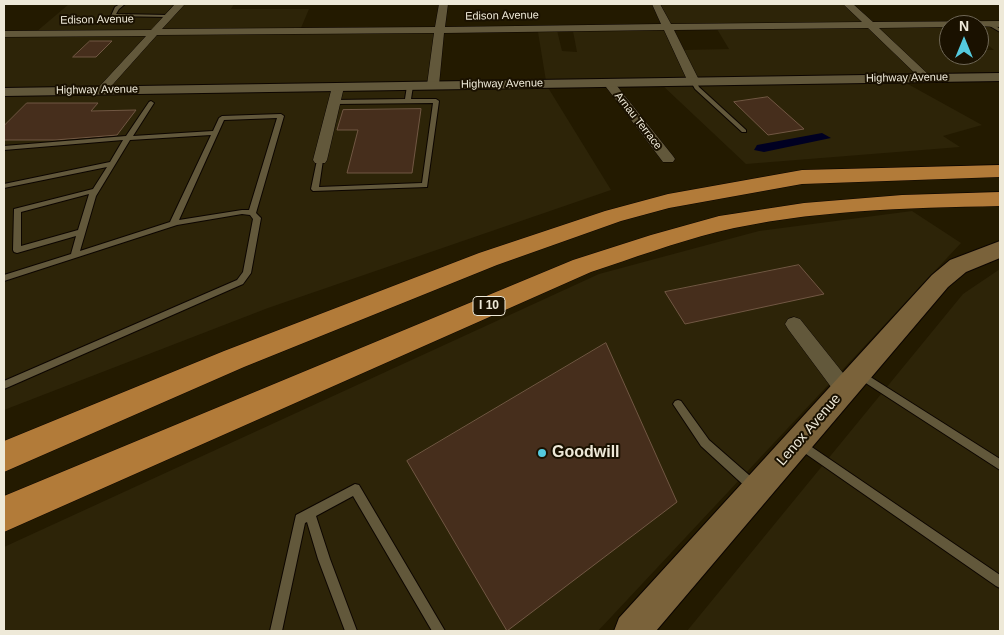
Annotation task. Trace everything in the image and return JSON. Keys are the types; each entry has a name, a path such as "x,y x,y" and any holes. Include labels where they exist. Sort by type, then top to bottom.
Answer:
{"highway":[{"path":"4,457 234,358 488,259 613,216 668,201 802,177 1000,171"},
{"name":"I 10","path":"4,514 582,266 662,239 738,220 806,210 937,200 1000,200"}],"main road":[{"name":"Lenox Avenue","path":"632,631 940,281 958,266 1000,249"}],"street":[{"path":"102,90 180,4"},
{"path":"433,85 444,4"},
{"path":"656,4 694,82"},
{"path":"848,4 926,77"},
{"name":"Edison Avenue","path":"4,34 995,24"},
{"name":"Highway Avenue","path":"4,92 1000,77"},
{"name":"Arnau Terrace","path":"609,83 668,159"},
{"path":"320,160 338,86"},
{"path":"794,324 851,381"}],"lane":[{"path":"123,4 117,8 113,15 168,16"},
{"path":"995,24 1000,31"},
{"path":"694,82 697,88 744,131"},
{"path":"408,101 410,86"},
{"path":"320,160 315,189 425,185 436,101 334,102"},
{"path":"75,254 94,191 150,103"},
{"path":"173,224 222,118 281,116 252,213"},
{"path":"4,148 215,132"},
{"path":"4,186 111,164"},
{"path":"81,232 17,250 17,212 94,191"},
{"path":"4,278 173,224 242,212 252,213 257,218 247,273 240,282 4,385"},
{"path":"851,381 1000,465"},
{"path":"678,404 705,443 757,489"},
{"path":"798,442 1000,582"},
{"path":"276,631 300,519 355,489 439,631"},
{"path":"310,514 324,559 351,631"}],"shaded area":[{"path":"69,4 234,4 231,9 309,9 301,28 436,27 428,83 4,89 4,32 36,32"},
{"path":"660,4 844,4 864,23 939,23 939,65 989,65 989,50 994,50 989,46 989,23 997,22 1000,24 1000,72 546,81 537,26 556,26 562,51 577,52 572,26 670,24","holes":["714,24 729,49 683,50 671,25"]},
{"path":"906,83 982,125 943,136 960,147 746,164 662,85"},
{"path":"547,86 611,190 268,308 4,410 4,95"},
{"path":"912,211 961,243 598,631 4,631 4,547 599,274 759,231"},
{"path":"1000,269 1000,631 687,631 963,294"}],"water":[{"path":"822,133 831,138 764,152 754,150 757,145"}],"building":[{"path":"90,41 112,41 96,57 73,57"},
{"path":"768,97 804,129 768,135 734,102"},
{"path":"27,103 98,103 91,111 136,110 117,135 55,140 4,140 4,126"},
{"path":"421,109 412,173 347,173 358,130 337,130 343,110"},
{"path":"799,265 824,294 685,324 665,292"},
{"path":"606,343 677,502 507,631 407,461"}],"place":[{"name":"Goodwill","path":"542,453"}]}
